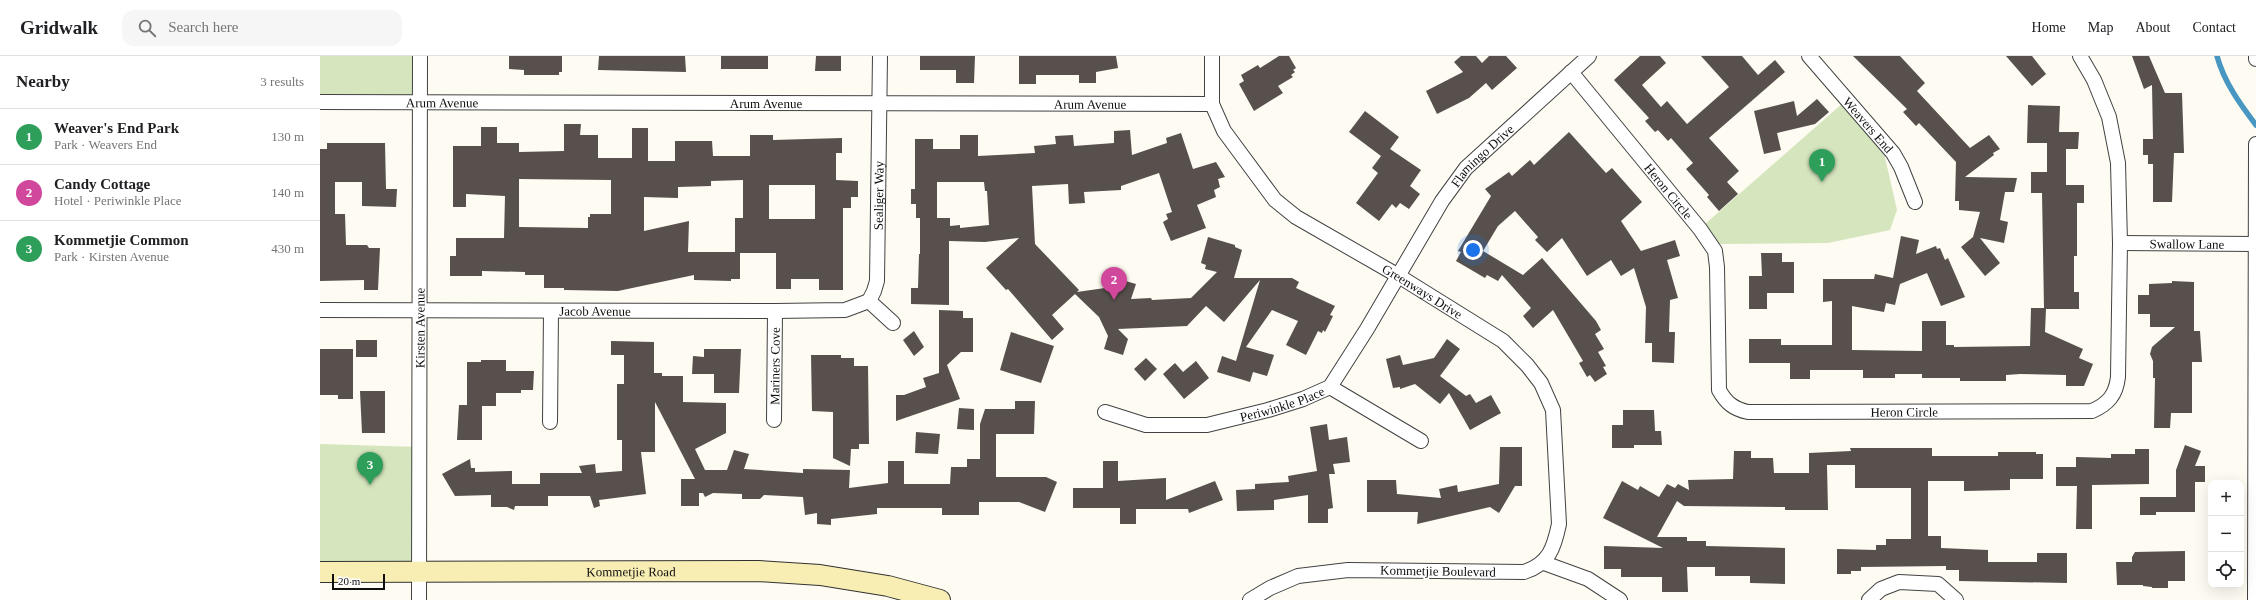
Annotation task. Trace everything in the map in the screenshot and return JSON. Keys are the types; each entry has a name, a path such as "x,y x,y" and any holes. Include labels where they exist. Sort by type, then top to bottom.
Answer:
{"main road":[{"name":"Kommetjie Road","path":"320,572 773,572 835,577 888,586 940,600"}],"street":[{"name":"Kirsten Avenue","path":"419,600 420,56"},
{"name":"Sealiger Way","path":"868,301 874,291 877,280 881,104 880,56"},
{"name":"Greenways Drive","path":"1212,56 1212,104 1224,132 1275,200 1296,217 1398,275 1503,341 1527,365 1541,383 1553,410 1559,502 1559,524 1555,542 1544,563"},
{"name":"Flamingo Drive","path":"1398,275 1442,201 1466,168 1589,56"},
{"name":"Weavers End","path":"1809,56 1893,153 1901,167 1915,202"},
{"name":"Heron Circle","path":"1571,72 1700,229 1715,252 1717,267 1720,390 1725,399 1738,410 1772,412 2092,411 2108,402 2117,387 2120,243 2118,163 2109,117 2094,80 2080,56"},
{"name":"Arum Avenue","path":"320,102 1212,104"},
{"path":"2255,600 2256,144"},
{"name":"Swallow Lane","path":"2120,243 2255,244"},
{"name":"Periwinkle Place","path":"1105,412 1146,425 1207,425 1289,404 1330,387 1367,329 1398,275"},
{"path":"868,301 893,323"},
{"name":"Jacob Avenue","path":"320,310 845,310 868,301"},
{"path":"550,422 551,311"},
{"name":"Mariners Cove","path":"774,420 775,311"},
{"path":"1330,387 1421,441"},
{"path":"1544,563 1588,579 1620,600"},
{"name":"Kommetjie Boulevard","path":"1250,600 1270,588 1298,576 1348,570 1524,572 1544,563"},
{"path":"1869,600 1885,587 1899,582 1938,584 1956,600"}],"green space":[{"path":"320,56 420,56 420,103 320,102"},
{"path":"1843,103 1884,153 1897,210 1890,230 1828,243 1716,244 1705,224"},
{"path":"320,444 419,447 419,571 320,572"}],"building":[{"path":"509,56 562,56 562,72 559,72 559,75 524,75 524,70 509,69"},
{"path":"599,56 685,56 686,72 598,70"},
{"path":"721,56 768,56 768,69 721,69"},
{"path":"816,56 841,56 841,71 815,71"},
{"path":"920,56 975,56 974,83 956,83 956,70 920,70"},
{"path":"1019,56 1116,56 1118,68 1096,72 1096,83 1079,83 1079,75 1036,75 1036,84 1019,84"},
{"path":"1279,56 1289,56 1296,68 1293,70 1295,72 1291,75 1293,77 1278,86 1283,93 1254,111 1239,84 1244,81 1241,75 1258,65 1260,68"},
{"path":"1461,56 1476,56 1482,63 1489,56 1506,56 1517,68 1492,90 1486,83 1469,98 1437,114 1426,91 1463,72 1454,62"},
{"path":"1640,56 1660,56 1666,63 1642,85 1661,107 1667,101 1687,124 1729,87 1701,56 1742,56 1758,75 1775,60 1785,72 1709,138 1739,171 1727,182 1738,194 1719,211 1707,197 1709,195 1686,169 1693,163 1671,138 1668,141 1658,130 1655,132 1645,121 1649,118 1614,80"},
{"path":"1853,56 1900,56 1925,83 1917,91 1970,148 1989,135 2000,149 1993,153 1994,155 1965,177 2017,178 2014,192 2005,192 2000,220 2008,222 2004,243 1980,238 2000,263 1985,276 1961,247 1973,237 1980,212 1959,210 1959,201 1955,201 1956,162 1919,123 1916,126 1903,112 1907,109"},
{"path":"2006,56 2032,56 2046,74 2032,86"},
{"path":"2132,56 2149,56 2165,93 2182,93 2184,153 2174,153 2172,202 2153,202 2153,164 2148,164 2148,155 2143,155 2143,139 2153,139 2152,85 2144,89"},
{"path":"1817,99 1829,112 1815,124 1777,133 1781,150 1764,154 1754,111 1794,101 1797,116"},
{"path":"2028,105 2060,106 2059,132 2079,132 2078,149 2066,149 2066,185 2084,185 2084,203 2077,203 2077,256 2074,256 2074,292 2079,292 2079,309 2046,309 2045,332 2083,349 2079,358 2093,364 2084,386 2066,386 2066,375 2020,374 2006,375 2006,381 1960,381 1960,378 1922,378 1922,374 1895,374 1895,378 1863,378 1863,370 1810,370 1810,379 1790,379 1790,363 1749,363 1749,339 1781,339 1781,345 1832,345 1832,301 1823,302 1823,279 1874,279 1875,274 1893,278 1901,236 1919,240 1916,254 1936,246 1937,249 1940,248 1945,260 1948,258 1965,297 1941,306 1927,273 1900,284 1895,305 1886,303 1884,312 1852,306 1852,350 1922,351 1922,321 1946,321 1946,345 1954,345 1954,347 2030,346 2031,308 2044,308 2042,193 2031,193 2031,172 2047,172 2047,143 2027,143"},
{"path":"1365,111 1399,137 1390,149 1421,170 1410,186 1420,194 1409,209 1400,203 1396,208 1392,204 1379,221 1356,203 1378,173 1372,168 1381,156 1349,132"},
{"path":"564,124 581,124 580,135 598,135 598,158 632,158 632,128 648,128 648,161 675,161 675,141 712,141 713,156 750,156 750,135 773,135 773,140 842,138 842,153 836,153 836,180 858,181 858,197 851,197 851,208 843,208 843,290 819,290 819,279 791,279 791,289 776,289 776,253 740,253 740,279 731,279 731,281 694,280 694,275 618,291 544,288 544,275 525,275 525,272 482,271 482,276 450,276 450,256 456,256 456,238 504,238 505,196 466,194 466,207 453,207 453,146 481,146 481,127 497,127 497,143 519,143 519,152 564,151","holes":["519,179 611,180 611,214 590,214 590,217 588,217 588,228 519,227","743,180 743,218 735,218 735,252 688,252 689,221 644,231 644,197 678,198 678,187 711,186 711,181","769,185 815,185 815,219 769,219"]},
{"path":"1130,130 1132,155 1167,143 1166,138 1181,133 1193,169 1216,162 1225,177 1218,179 1220,187 1214,190 1216,197 1197,205 1206,228 1171,241 1163,222 1168,219 1166,214 1172,212 1159,173 1121,186 1121,190 1084,192 1085,203 1069,204 1068,184 1032,186 1035,244 1079,290 1077,292 1105,288 1108,285 1117,293 1122,280 1136,284 1131,299 1151,298 1152,300 1191,298 1217,272 1205,269 1206,265 1201,263 1208,237 1235,245 1235,247 1242,250 1234,278 1292,278 1299,282 1296,288 1335,306 1330,315 1333,316 1325,332 1323,330 1322,333 1318,331 1306,355 1286,345 1298,321 1272,310 1246,347 1274,355 1267,376 1253,372 1250,382 1217,372 1222,356 1236,361 1260,280 1224,322 1206,306 1187,326 1118,329 1128,339 1123,355 1104,349 1108,336 1099,317 1075,294 1052,315 1064,329 1052,340 1008,289 1006,290 986,268 1019,238 985,242 949,241 949,305 911,304 911,288 918,288 920,254 920,218 916,218 916,204 911,204 911,189 915,189 915,139 933,139 933,149 960,149 960,135 978,135 978,156 1035,153 1034,146 1056,144 1055,136 1073,135 1074,146 1114,143 1114,131","holes":["937,182 984,182 985,191 987,191 989,225 960,228 960,225 950,226 950,218 937,218"]},
{"path":"1569,132 1606,173 1612,168 1642,202 1621,221 1641,251 1675,240 1680,256 1667,260 1678,298 1670,300 1669,332 1675,332 1674,363 1652,362 1652,343 1645,343 1646,307 1634,268 1621,276 1611,260 1587,276 1562,238 1547,252 1535,240 1538,237 1515,211 1498,226 1483,251 1523,275 1542,258 1596,321 1601,330 1595,334 1604,349 1598,352 1606,366 1603,367 1607,374 1595,382 1590,375 1587,377 1579,363 1583,361 1553,310 1533,328 1523,316 1531,308 1502,275 1498,281 1487,275 1485,278 1456,261 1461,252 1458,251 1491,196 1485,189 1509,172 1512,176 1530,160 1534,165"},
{"path":"327,143 385,143 386,189 397,189 396,207 362,206 362,182 335,182 335,214 345,214 346,245 367,245 369,248 380,248 378,290 364,290 364,280 320,281 320,149 327,149"},
{"path":"1761,253 1782,253 1782,262 1794,262 1794,293 1767,293 1767,309 1749,309 1749,276 1762,276"},
{"path":"2172,281 2194,282 2194,331 2200,331 2202,362 2192,362 2192,413 2171,413 2170,428 2154,428 2155,378 2153,378 2153,361 2150,354 2152,347 2175,327 2150,327 2150,314 2138,314 2138,295 2149,295 2149,284 2172,283"},
{"path":"939,310 963,311 963,318 973,318 973,352 961,352 947,365 960,399 896,421 896,395 904,395 926,387 923,378 939,373"},
{"path":"914,331 924,347 914,356 903,340"},
{"path":"1011,332 1054,346 1041,383 1000,370"},
{"path":"1447,339 1460,349 1440,376 1466,396 1470,394 1476,403 1491,395 1501,413 1470,430 1449,393 1440,404 1415,384 1400,389 1400,387 1393,388 1386,359 1400,355 1403,365 1434,358"},
{"path":"356,340 377,340 377,357 356,357"},
{"path":"611,341 654,342 654,373 662,373 662,376 683,376 683,402 726,403 726,433 695,449 705,470 727,470 734,450 749,454 744,469 803,473 803,469 850,470 849,488 888,483 888,461 904,461 904,484 950,484 951,467 967,467 967,459 980,459 980,424 985,409 1015,409 1015,401 1035,401 1034,434 996,434 996,477 1046,477 1057,482 1045,512 1019,502 979,502 979,515 942,515 942,508 877,508 877,514 831,519 831,525 817,524 817,513 805,515 803,497 764,495 760,499 742,499 742,494 713,493 705,497 703,493 699,493 699,506 681,506 681,479 695,479 655,402 655,452 641,452 646,494 599,500 600,506 594,508 590,496 548,496 548,506 515,506 514,510 507,507 491,507 491,495 455,496 442,474 470,459 471,468 475,468 475,472 512,471 512,484 540,484 540,473 582,473 579,466 595,464 596,473 622,471 622,440 617,440 617,384 624,384 624,355 611,355"},
{"path":"320,349 353,349 353,399 338,399 338,395 320,395"},
{"path":"704,349 741,349 739,393 714,393 714,374 692,374 693,356 704,357"},
{"path":"811,355 841,355 841,358 854,358 854,366 868,366 869,444 859,444 859,449 851,449 850,466 833,458 833,412 812,411"},
{"path":"1146,358 1157,369 1145,381 1134,369"},
{"path":"481,360 506,360 506,371 534,371 533,390 521,390 521,393 496,393 496,406 482,406 482,440 457,440 459,405 467,405 467,362 481,362"},
{"path":"1196,361 1209,378 1184,399 1163,374 1175,363 1183,372"},
{"path":"360,391 385,391 385,433 362,433"},
{"path":"959,408 974,409 974,430 957,429"},
{"path":"1623,410 1654,410 1655,431 1661,431 1662,445 1634,445 1634,448 1612,448 1612,425 1623,425"},
{"path":"1327,424 1329,440 1347,437 1350,462 1333,464 1335,474 1329,474 1333,508 1328,509 1328,523 1308,523 1308,495 1274,500 1274,510 1237,511 1236,490 1255,489 1255,484 1289,482 1288,476 1317,471 1310,427"},
{"path":"916,432 940,434 938,454 915,453"},
{"path":"2185,445 2201,451 2195,466 2205,466 2205,482 2195,482 2195,512 2156,512 2156,515 2140,515 2140,497 2176,497 2176,470"},
{"path":"1500,447 1522,447 1522,486 1515,486 1499,513 1490,507 1417,524 1418,512 1367,512 1367,480 1396,480 1397,494 1441,498 1439,489 1457,485 1458,492 1499,484"},
{"path":"1850,448 1932,448 1932,456 1998,456 1998,452 2036,452 2036,454 2043,454 2043,479 2010,479 2010,490 1964,491 1964,481 1928,481 1928,536 1941,536 1941,548 1988,550 1988,562 2037,562 2037,553 2067,553 2067,583 1959,581 1959,570 1946,570 1946,566 1861,567 1861,571 1851,571 1851,574 1837,574 1837,549 1876,550 1876,545 1886,545 1886,539 1911,539 1911,488 1855,488 1855,465 1827,465 1828,510 1785,510 1785,507 1684,506 1677,501 1657,537 1687,537 1687,541 1706,541 1706,546 1785,548 1785,584 1750,583 1750,576 1715,576 1715,567 1687,567 1688,592 1662,592 1662,577 1621,577 1621,569 1604,569 1604,546 1663,548 1603,518 1622,481 1638,490 1640,486 1659,497 1667,484 1675,488 1678,484 1689,490 1688,480 1733,479 1734,451 1751,451 1751,458 1773,458 1774,473 1809,473 1809,453 1851,451"},
{"path":"2135,449 2149,449 2149,484 2092,485 2092,529 2076,529 2077,486 2056,486 2056,467 2076,467 2076,457 2111,458 2111,454 2135,454"},
{"path":"1103,461 1118,461 1118,481 1166,478 1166,500 1215,481 1223,500 1189,513 1188,509 1136,509 1136,524 1120,524 1120,508 1073,508 1073,488 1103,488"},
{"path":"2185,551 2185,581 2168,581 2168,588 2152,588 2143,585 2117,585 2116,562 2132,562 2132,557 2135,552"}],"waterway":[{"path":"2217,56 2228,84 2238,101 2256,125"}],"place":[{"name":"Weaver's End Park","path":"1822,182"},
{"name":"Candy Cottage","path":"1114,300"},
{"name":"Kommetjie Common","path":"370,485"}]}
